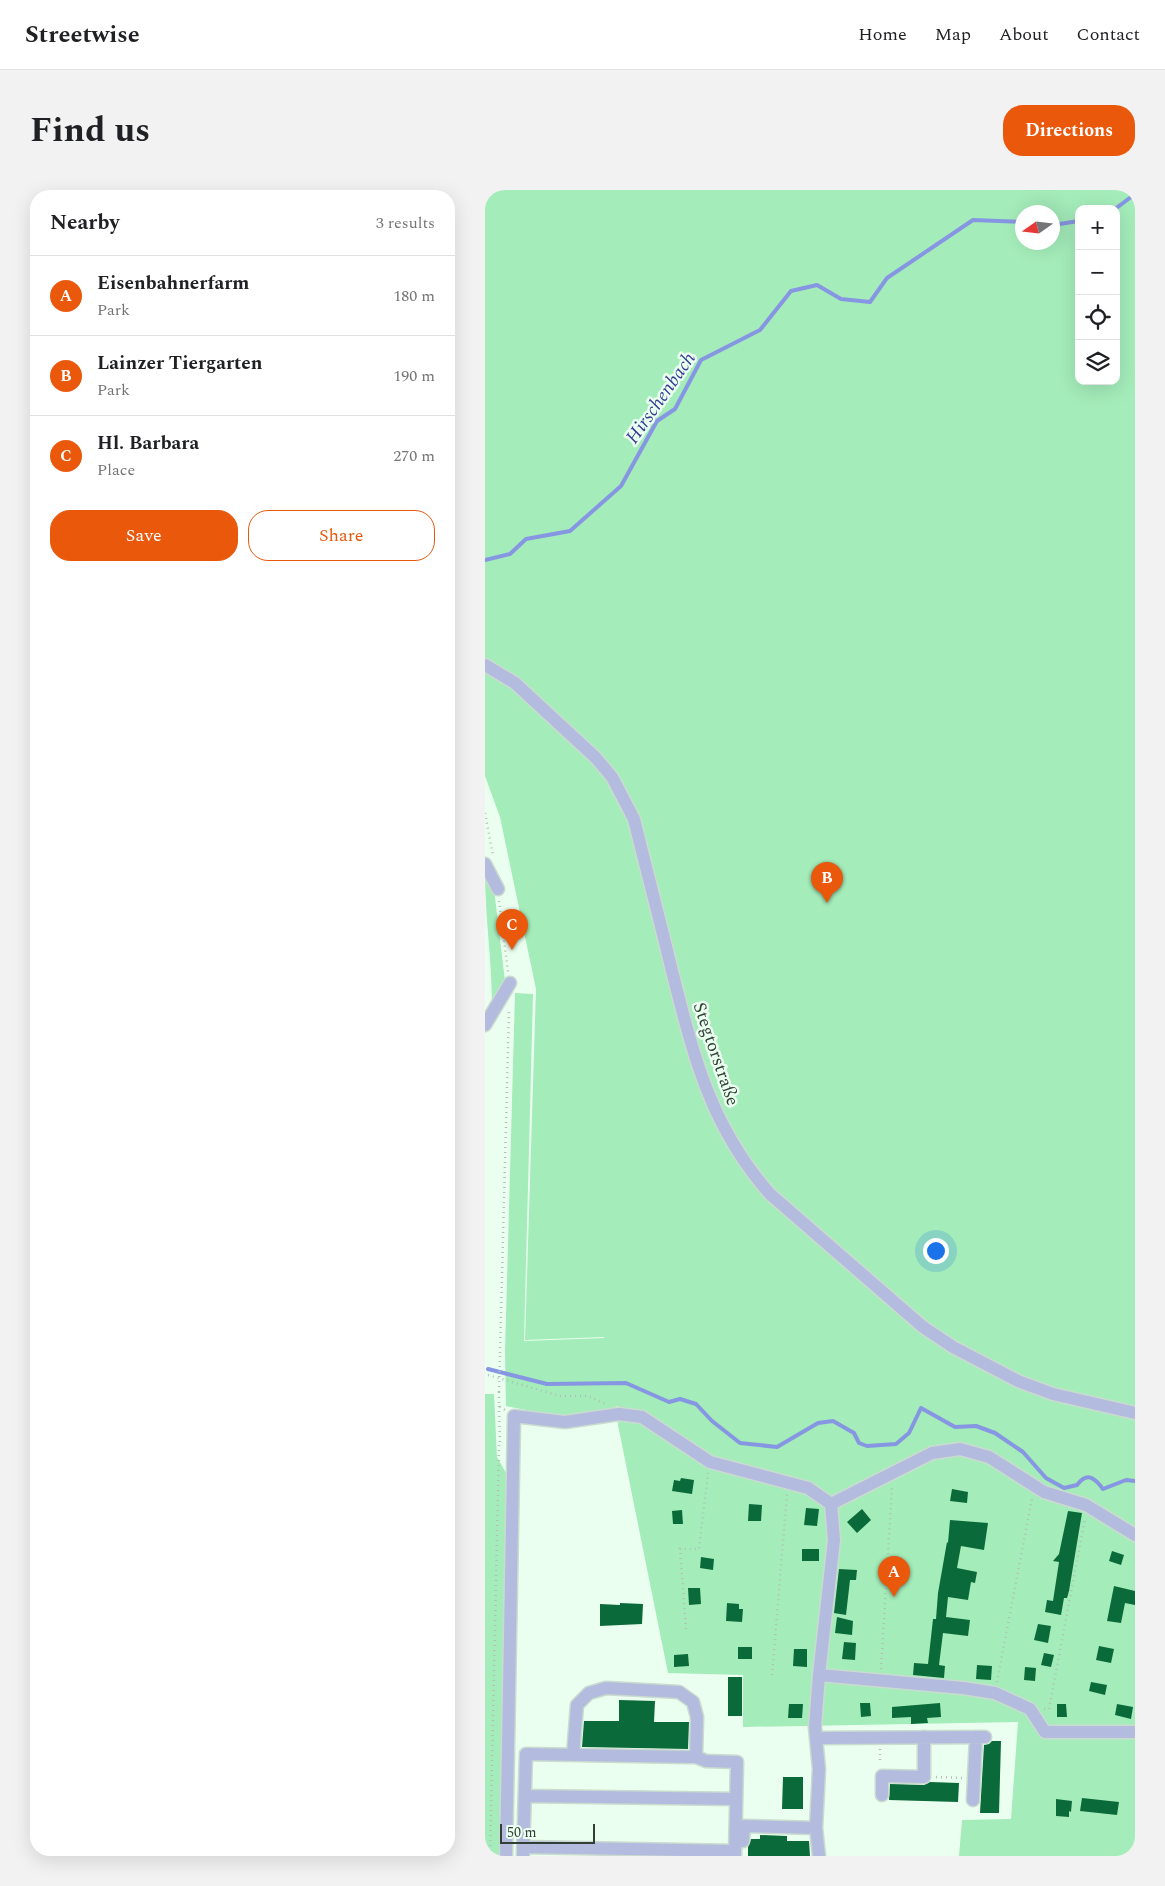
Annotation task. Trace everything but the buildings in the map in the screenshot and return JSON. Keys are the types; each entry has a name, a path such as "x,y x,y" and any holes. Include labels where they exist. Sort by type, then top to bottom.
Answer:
{"street":[{"name":"Stegtorstraße","path":"485,665 515,683 597,758 612,777 624,798 634,819 691,1044 705,1088 733,1145 751,1172 770,1194 915,1321 953,1347 1018,1381 1053,1394 1135,1413"},
{"path":"489,863 498,889"},
{"path":"485,1025 510,983"},
{"path":"506,1856 514,1416 565,1422 619,1414 642,1417 710,1462 809,1488 831,1504 834,1540 815,1727 819,1769 816,1828 819,1856"},
{"path":"831,1504 932,1453 960,1449 989,1457 1044,1492 1087,1506 1135,1535"},
{"path":"819,1675 963,1688 995,1693 1030,1709 1045,1732 1135,1732"},
{"path":"573,1755 577,1705 589,1693 607,1688 679,1692 693,1702 697,1717 696,1757"},
{"path":"816,1738 980,1737 973,1800"},
{"path":"882,1795 882,1776 924,1777 924,1738"},
{"path":"526,1754 696,1757 706,1761 737,1762 738,1854 523,1851 526,1754"},
{"path":"525,1796 737,1799"},
{"path":"738,1854 744,1826 816,1828"}],"path":[{"path":"485,813 489,863"},
{"path":"498,889 510,983 499,1406 514,1416"},
{"path":"488,1375 560,1396 588,1396"},
{"path":"490,1856 499,1444"},
{"path":"686,1629 680,1549 699,1549 710,1462"},
{"path":"881,1681 892,1473"},
{"path":"772,1675 788,1482"},
{"path":"995,1693 1034,1486"},
{"path":"1030,1709 1049,1710 1087,1506"},
{"path":"924,1777 963,1778"}],"green space":[{"path":"485,190 1135,190 1135,1856 959,1856 962,1820 1011,1819 1018,1722 743,1727 743,1675 668,1673 618,1425 618,1406 603,1411 562,1417 506,1406 505,1352 515,993 533,994 524,1341 604,1337 525,1340 536,989 500,817 485,776"},
{"path":"485,872 494,889 505,981 492,1006 486,906"},
{"path":"485,1394 494,1394 497,1457 510,1480 504,1584 500,1856 485,1856"}],"waterway":[{"name":"Hirschenbach","path":"1120,205 1135,194"},
{"name":"Hirschenbach","path":"485,560 510,554 526,539 570,531 621,486 657,421 675,409 701,360 760,330 791,291 817,285 841,299 870,302 887,278 973,220 1015,222"},
{"name":"Hirschenbach","path":"1060,224 1075,222"},
{"path":"488,1369 547,1384 626,1383 669,1402 680,1399 696,1404 712,1421 740,1443 777,1447 818,1423 833,1421 854,1433 859,1443 867,1446 896,1444 909,1433 921,1408 955,1427 976,1426 995,1433 1023,1452 1046,1478 1064,1488 1077,1485 1087,1477 1097,1481 1103,1489 1126,1480 1135,1481"}],"place":[{"name":"Lainzer Tiergarten","path":"827,903"},
{"name":"Hl. Barbara","path":"512,950"},
{"name":"Eisenbahnerfarm","path":"894,1597"}]}
